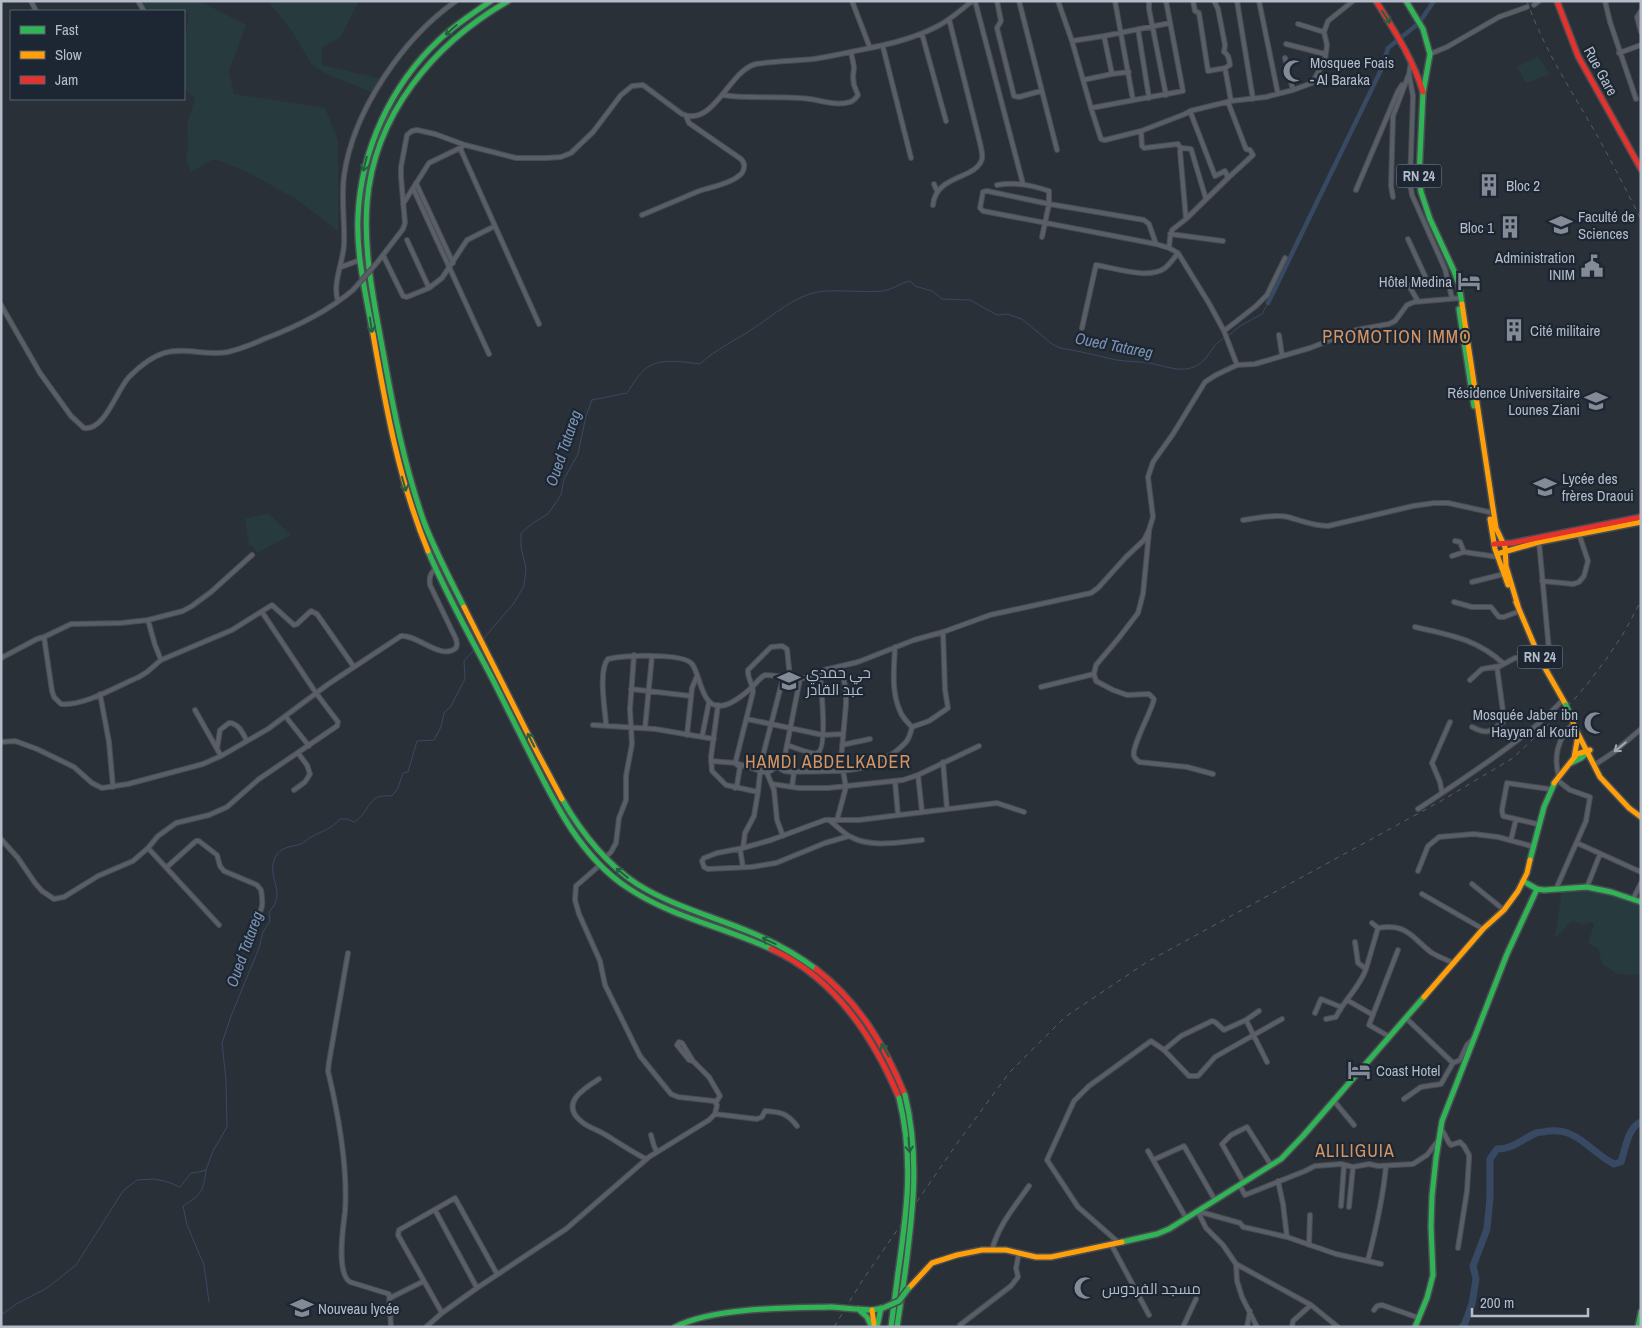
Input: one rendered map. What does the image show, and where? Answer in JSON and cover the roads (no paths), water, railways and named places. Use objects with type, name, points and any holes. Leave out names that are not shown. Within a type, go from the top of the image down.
[{"type":"main road","points":[[491,1],[467,16],[420,60],[404,80],[384,113],[371,142],[363,171],[358,216],[361,260],[380,378],[396,454],[410,507],[436,568],[556,805],[585,848],[600,865],[627,888],[658,906],[752,940],[793,961],[822,982],[848,1008],[870,1038],[902,1096]]},
{"type":"main road","points":[[508,1],[466,28],[430,62],[400,102],[387,125],[372,167],[366,235],[368,259],[389,386],[408,468],[426,526],[453,586],[558,791],[582,828],[605,858],[635,884],[660,898],[765,938],[794,954],[823,974],[847,998],[871,1027],[889,1057],[913,1128],[916,1162],[914,1197],[891,1327]]},
{"type":"main road","name":"RN 24","points":[[1376,1],[1412,60],[1423,93]]},
{"type":"main road","name":"RN 24","points":[[1406,1],[1423,29],[1430,54],[1423,93],[1420,191],[1427,213],[1447,254],[1457,298],[1497,532],[1506,552],[1506,566],[1519,608]]},
{"type":"main road","name":"Rue Gare","points":[[1557,2],[1576,58],[1598,99],[1611,116],[1641,169]]},
{"type":"main road","name":"RN 24","points":[[1457,298],[1497,555],[1541,661],[1588,751]]},
{"type":"main road","points":[[1494,544],[1512,543],[1641,518]]},
{"type":"main road","points":[[1497,555],[1514,548],[1539,542],[1641,522]]},
{"type":"main road","name":"RN 24","points":[[1573,721],[1574,719],[1604,781],[1629,808],[1641,817]]},
{"type":"main road","points":[[1572,760],[1578,734]]},
{"type":"main road","points":[[1572,760],[1581,758],[1588,751]]},
{"type":"main road","points":[[1524,879],[1537,824],[1549,789],[1578,753],[1588,751]]},
{"type":"main road","points":[[1581,758],[1594,763]]},
{"type":"main road","points":[[675,1327],[681,1323],[705,1316],[735,1312],[784,1308],[872,1310],[882,1308],[899,1301],[932,1263],[982,1250],[1006,1250],[1036,1257],[1051,1257],[1157,1234],[1169,1229],[1242,1184],[1281,1159],[1303,1136],[1483,929],[1504,910],[1515,895],[1530,866],[1544,807],[1557,780]]},
{"type":"main road","points":[[1524,879],[1537,889],[1556,890],[1570,887],[1587,887],[1641,902]]},
{"type":"main road","points":[[1416,1326],[1433,1270],[1430,1234],[1437,1142],[1440,1128],[1507,954],[1537,889]]},
{"type":"main road","points":[[897,1327],[902,1273]]},
{"type":"main road","points":[[875,1327],[882,1308]]},
{"type":"main road","points":[[856,1309],[867,1317],[875,1327]]},
{"type":"main road","points":[[872,1310],[875,1327]]},
{"type":"main road","points":[[1638,1327],[1641,1312]]},
{"type":"street","points":[[338,301],[336,290],[344,245],[342,198],[344,176],[354,136],[374,96],[401,54],[429,22],[456,1]]},
{"type":"street","points":[[852,1],[870,48]]},
{"type":"street","points":[[686,116],[693,116],[708,110],[739,74],[752,65],[815,58],[882,47],[922,34],[949,19],[974,1],[1023,184]]},
{"type":"street","points":[[997,1],[1001,21],[997,28],[1014,96],[1018,97],[1041,91]]},
{"type":"street","points":[[1019,1],[1057,150]]},
{"type":"street","points":[[1058,1],[1101,139],[1105,140],[1142,131],[1190,111],[1230,101],[1278,94],[1312,83],[1322,66],[1327,45],[1324,32],[1328,21],[1353,1]]},
{"type":"street","points":[[1115,1],[1133,100]]},
{"type":"street","points":[[1149,1],[1166,95]]},
{"type":"street","points":[[1091,108],[1183,92],[1166,1]]},
{"type":"street","points":[[1193,1],[1195,11],[1199,13],[1208,71],[1225,68],[1230,65],[1228,56],[1224,52],[1225,45],[1218,9],[1214,1]]},
{"type":"street","points":[[1237,1],[1252,99]]},
{"type":"street","points":[[1259,1],[1278,94]]},
{"type":"street","points":[[1534,4],[1539,1]]},
{"type":"street","points":[[1606,1],[1619,53],[1636,100]]},
{"type":"street","points":[[1430,54],[1443,49],[1499,17],[1528,7]]},
{"type":"street","points":[[1641,10],[1636,17],[1641,32]]},
{"type":"street","points":[[933,205],[937,191],[955,178],[976,168],[982,157],[949,19]]},
{"type":"street","points":[[1072,41],[1170,23]]},
{"type":"street","points":[[1298,24],[1324,32]]},
{"type":"street","points":[[1138,29],[1149,98]]},
{"type":"street","points":[[922,34],[946,121]]},
{"type":"street","points":[[1104,36],[1112,74]]},
{"type":"street","points":[[1286,44],[1325,54]]},
{"type":"street","points":[[1619,53],[1641,45]]},
{"type":"street","points":[[882,47],[911,158]]},
{"type":"street","points":[[722,95],[740,98],[799,98],[828,102],[850,102],[856,99],[858,95],[854,85],[854,66],[851,52]]},
{"type":"street","points":[[1285,58],[1293,90]]},
{"type":"street","points":[[1393,197],[1391,186],[1392,116],[1409,74],[1412,60]]},
{"type":"street","points":[[1169,248],[1172,230],[1253,155],[1250,150],[1246,149],[1230,101],[1225,68]]},
{"type":"street","points":[[1083,80],[1129,72]]},
{"type":"street","points":[[1213,774],[1187,767],[1139,762],[1133,753],[1154,699],[1150,694],[1127,695],[1113,690],[1096,681],[1094,674],[1096,665],[1138,613],[1143,594],[1152,517],[1148,477],[1153,462],[1173,434],[1205,382],[1216,375],[1237,365],[1255,364],[1310,348],[1356,330],[1389,324],[1396,321],[1407,305],[1418,301],[1457,298],[1412,195],[1410,183],[1413,96],[1409,74]]},
{"type":"street","points":[[1356,190],[1398,91],[1406,82]]},
{"type":"street","points":[[1,305],[40,373],[71,416],[87,429],[100,423],[129,378],[146,363],[164,353],[228,352],[296,327],[325,311],[353,290],[403,229],[406,220],[401,167],[405,142],[409,132],[417,130],[435,134],[465,145],[523,159],[566,155],[593,132],[627,89],[638,85],[643,86],[686,116],[689,123],[741,159],[744,164],[743,170],[739,175],[726,183],[705,189],[642,215]]},
{"type":"street","points":[[1190,111],[1214,176],[1225,171],[1228,178]]},
{"type":"street","points":[[1142,131],[1142,146],[1144,148],[1178,144],[1181,149],[1186,219]]},
{"type":"street","points":[[403,204],[431,161],[465,145]]},
{"type":"street","points":[[460,148],[540,324]]},
{"type":"street","points":[[1181,149],[1191,149],[1206,199]]},
{"type":"street","points":[[416,183],[490,354]]},
{"type":"street","points":[[934,184],[937,191]]},
{"type":"street","points":[[997,184],[1023,184],[1041,187],[1048,191],[1049,204],[1042,237]]},
{"type":"street","points":[[413,188],[451,265]]},
{"type":"street","points":[[1156,244],[1149,224],[1144,220],[1049,204],[987,191],[983,192],[981,210],[1156,244],[1178,253],[1224,331],[1237,365]]},
{"type":"street","points":[[383,255],[403,296],[407,297],[429,288],[444,277],[467,240],[494,226]]},
{"type":"street","points":[[1170,234],[1223,241]]},
{"type":"street","points":[[1408,239],[1425,276],[1409,286],[1418,301]]},
{"type":"street","points":[[407,240],[429,288]]},
{"type":"street","points":[[1082,328],[1096,265],[1143,273],[1156,273],[1166,267],[1178,253]]},
{"type":"street","points":[[1224,331],[1267,295],[1285,258]]},
{"type":"street","points":[[341,266],[348,266],[361,260]]},
{"type":"street","points":[[1279,335],[1282,355]]},
{"type":"street","points":[[1243,520],[1273,516],[1286,517],[1317,526],[1328,526],[1413,506],[1434,503],[1448,503],[1489,512]]},
{"type":"street","points":[[606,724],[603,682],[605,662],[608,659],[634,655],[686,660],[691,663],[704,695],[709,702],[725,705],[752,689],[762,676],[765,675],[800,679],[820,674],[824,670],[858,662],[895,647],[990,615],[1091,593],[1144,540],[1149,530]]},
{"type":"street","points":[[1542,581],[1573,584],[1579,582],[1584,576],[1588,561],[1579,534]]},
{"type":"street","points":[[1455,541],[1460,542],[1464,552]]},
{"type":"street","points":[[1539,542],[1550,661],[1545,667]]},
{"type":"street","points":[[1452,556],[1464,552],[1497,555]]},
{"type":"street","points":[[1,658],[37,638],[44,637],[71,624],[121,623],[175,614],[192,606],[211,592],[252,555]]},
{"type":"street","points":[[1,742],[21,743],[74,767],[102,788],[114,787],[203,764],[268,729],[354,666],[401,636],[410,637],[442,651],[449,652],[456,648],[456,639],[430,585],[429,578],[436,568]]},
{"type":"street","points":[[1472,582],[1504,574]]},
{"type":"street","points":[[1454,602],[1472,607],[1491,607],[1499,617],[1504,617],[1519,608]]},
{"type":"street","points":[[44,637],[52,691],[56,700],[61,704],[76,702],[100,694],[139,677],[161,660],[232,630],[273,605],[294,625],[314,611],[354,666]]},
{"type":"street","points":[[1,839],[18,858],[42,891],[54,899],[64,898],[98,876],[133,861],[158,836],[176,823],[209,815],[226,807],[259,779],[338,724],[262,612]]},
{"type":"street","points":[[148,620],[161,660]]},
{"type":"street","points":[[1415,627],[1470,641],[1496,656],[1504,664]]},
{"type":"street","points":[[912,728],[948,708],[945,690],[943,632]]},
{"type":"street","points":[[735,788],[740,767],[737,764],[752,689],[748,668],[766,650],[774,646],[782,646],[786,647],[790,678]]},
{"type":"street","points":[[777,767],[784,771],[794,772],[842,772],[868,767],[885,759],[904,745],[910,738],[912,728],[900,713],[895,696],[893,681],[895,647]]},
{"type":"street","points":[[605,858],[616,843],[619,818],[626,800],[626,776],[632,744],[630,709],[634,655]]},
{"type":"street","points":[[645,728],[652,656]]},
{"type":"street","points":[[1470,680],[1482,669],[1497,667],[1514,658],[1541,661]]},
{"type":"street","points":[[837,820],[846,787],[841,760],[846,690],[841,666]]},
{"type":"street","points":[[1472,727],[1488,732],[1503,722],[1504,717],[1497,667]]},
{"type":"street","points":[[787,745],[812,753],[818,753],[821,748],[823,735],[820,674]]},
{"type":"street","points":[[1041,687],[1094,674]]},
{"type":"street","points":[[687,735],[692,688],[697,676]]},
{"type":"street","points":[[742,867],[744,833],[754,816],[760,770],[783,678]]},
{"type":"street","points":[[768,773],[784,760],[800,679]]},
{"type":"street","points":[[632,689],[691,696]]},
{"type":"street","points":[[100,694],[109,742],[114,787]]},
{"type":"street","points":[[702,737],[709,702]]},
{"type":"street","points":[[1418,808],[1513,744],[1564,703]]},
{"type":"street","points":[[718,705],[711,767],[722,783],[735,788],[758,792]]},
{"type":"street","points":[[195,710],[221,756]]},
{"type":"street","points":[[286,717],[309,746]]},
{"type":"street","points":[[747,719],[823,735],[843,734]]},
{"type":"street","points":[[1556,890],[1586,821],[1590,797],[1570,790],[1557,780],[1558,746],[1564,732],[1573,721]]},
{"type":"street","points":[[1442,793],[1440,782],[1432,763],[1450,722]]},
{"type":"street","points":[[217,748],[220,730],[229,723],[234,723],[240,729],[247,741]]},
{"type":"street","points":[[593,725],[631,726],[714,739]]},
{"type":"street","points":[[1594,763],[1614,752],[1641,729]]},
{"type":"street","points":[[842,745],[870,739]]},
{"type":"street","points":[[772,784],[808,788],[846,787],[895,781],[918,776],[978,746]]},
{"type":"street","points":[[294,790],[306,782],[310,774],[307,765],[298,753]]},
{"type":"street","points":[[711,761],[737,764],[768,773]]},
{"type":"street","points":[[762,761],[772,784],[778,820],[783,836]]},
{"type":"street","points":[[943,762],[947,809]]},
{"type":"street","points":[[792,787],[794,772]]},
{"type":"street","points":[[918,776],[922,812]]},
{"type":"street","points":[[895,781],[898,815]]},
{"type":"street","points":[[1537,824],[1503,816],[1502,810],[1507,783],[1549,789]]},
{"type":"street","points":[[849,836],[818,845],[780,862],[742,867],[708,868],[704,867],[702,861],[704,858],[717,853],[742,848],[783,836],[814,823],[830,820],[859,820],[997,803],[1024,812]]},
{"type":"street","points":[[1511,840],[1516,819]]},
{"type":"street","points":[[830,820],[849,836],[858,840],[875,843],[922,840]]},
{"type":"street","points":[[1418,871],[1428,846],[1439,837],[1474,834],[1511,840],[1531,846]]},
{"type":"street","points":[[167,867],[196,841],[199,841],[217,855],[220,866],[224,871],[257,886],[261,890],[262,908],[258,916],[254,918]]},
{"type":"street","points":[[1577,843],[1641,872]]},
{"type":"street","points":[[148,848],[219,924]]},
{"type":"street","points":[[1587,887],[1600,854]]},
{"type":"street","points":[[600,865],[576,886],[575,900],[579,914],[595,948],[611,1000],[640,1056],[669,1093],[678,1097],[716,1102]]},
{"type":"street","points":[[1633,899],[1641,883]]},
{"type":"street","points":[[1472,884],[1504,910]]},
{"type":"street","points":[[1422,894],[1483,929]]},
{"type":"street","points":[[1372,923],[1378,928],[1391,926],[1408,932],[1433,953],[1454,963]]},
{"type":"street","points":[[1326,1019],[1336,1017],[1341,1007],[1363,978],[1378,928]]},
{"type":"street","points":[[1355,942],[1358,962],[1366,969]]},
{"type":"street","points":[[1390,1037],[1369,1025],[1398,950]]},
{"type":"street","points":[[348,953],[328,1071],[342,1153],[345,1209],[342,1250],[343,1270],[346,1280],[389,1294],[391,1327]]},
{"type":"street","points":[[1316,1012],[1321,999],[1341,1007]]},
{"type":"street","points":[[1347,1000],[1373,1015]]},
{"type":"street","points":[[1164,1050],[1181,1036],[1212,1022],[1215,1022],[1224,1030],[1246,1020],[1259,1011]]},
{"type":"street","points":[[1406,1018],[1453,1063]]},
{"type":"street","points":[[1118,1242],[1078,1207],[1048,1160],[1074,1101],[1089,1086],[1151,1041],[1164,1050],[1189,1076],[1198,1076],[1216,1057],[1282,1019]]},
{"type":"street","points":[[1246,1020],[1267,1062]]},
{"type":"street","points":[[1404,1099],[1420,1088],[1441,1084],[1453,1063],[1460,1060],[1467,1045],[1474,1039]]},
{"type":"street","points":[[426,1327],[442,1313],[497,1274],[566,1229],[646,1160],[709,1120],[715,1114],[716,1102],[720,1097],[712,1080],[693,1061],[681,1042],[678,1043],[677,1045],[693,1061]]},
{"type":"street","points":[[599,1079],[580,1091],[572,1104],[574,1112],[582,1123],[646,1160]]},
{"type":"street","points":[[1334,1101],[1354,1125]]},
{"type":"street","points":[[715,1114],[757,1119],[762,1117],[764,1111],[775,1112],[786,1114],[797,1126]]},
{"type":"street","points":[[1271,1165],[1247,1128],[1232,1135],[1222,1144],[1242,1184],[1245,1195],[1315,1166],[1342,1164],[1353,1167],[1368,1164],[1378,1166],[1413,1164],[1428,1155],[1437,1142]]},
{"type":"street","points":[[1440,1128],[1446,1134],[1449,1144],[1460,1142],[1469,1155],[1467,1191],[1458,1248]]},
{"type":"street","points":[[651,1135],[657,1152]]},
{"type":"street","points":[[1153,1160],[1184,1146],[1215,1200]]},
{"type":"street","points":[[1148,1151],[1186,1218]]},
{"type":"street","points":[[1341,1206],[1344,1165]]},
{"type":"street","points":[[1368,1260],[1377,1226],[1386,1166]]},
{"type":"street","points":[[1349,1207],[1353,1167]]},
{"type":"street","points":[[1278,1181],[1288,1237]]},
{"type":"street","points":[[992,1250],[994,1240],[1029,1186]]},
{"type":"street","points":[[442,1313],[398,1232],[399,1230],[452,1199],[457,1199],[497,1274]]},
{"type":"street","points":[[435,1210],[477,1288]]},
{"type":"street","points":[[1197,1211],[1240,1223],[1243,1227],[1288,1237],[1336,1254],[1381,1264]]},
{"type":"street","points":[[1197,1211],[1206,1228],[1223,1245],[1236,1264],[1311,1305],[1338,1327]]},
{"type":"street","points":[[1309,1245],[1310,1215]]},
{"type":"street","points":[[1111,1244],[1149,1315]]},
{"type":"street","points":[[960,1324],[1011,1286],[1018,1277],[1016,1268],[1019,1253]]},
{"type":"street","points":[[1236,1264],[1237,1281],[1242,1297],[1257,1327]]},
{"type":"street","points":[[390,1298],[424,1281]]},
{"type":"street","points":[[1183,1327],[1196,1299]]},
{"type":"street","points":[[1292,1327],[1292,1321],[1311,1305]]},
{"type":"street","points":[[1374,1310],[1379,1305],[1382,1305],[1419,1318]]},
{"type":"street","points":[[1247,1327],[1250,1311]]},
{"type":"waterway","name":"Oued Tatareg","points":[[1268,303],[1382,68],[1388,48],[1419,23],[1434,1]]},
{"type":"waterway","name":"Oued Tatareg","points":[[484,638],[514,603],[524,586],[526,568],[521,547],[521,533],[548,514],[561,495],[564,479],[578,454],[586,416],[592,400],[627,393],[642,372],[654,364],[673,361],[700,364],[784,307],[808,294],[825,291],[882,291],[910,281],[915,286],[932,291],[942,299],[970,300],[997,315],[1007,314],[1022,319],[1052,344],[1060,348],[1117,360],[1145,362],[1175,369],[1197,366],[1206,358],[1215,345],[1224,338]]},
{"type":"waterway","name":"Oued Tatareg","points":[[1228,336],[1240,326],[1262,314],[1268,303]]},
{"type":"waterway","name":"Oued Tatareg","points":[[1,1315],[18,1303],[47,1288],[76,1265],[123,1191],[137,1180],[154,1179],[180,1187],[191,1173],[206,1170],[213,1151],[227,1127],[226,1080],[222,1043],[259,948],[263,932],[270,921],[269,912],[277,898],[273,872],[273,865],[277,854],[283,849],[301,844],[330,828],[340,819],[354,822],[377,797],[392,796],[398,788],[403,773],[408,772],[417,741],[434,740],[441,727],[444,713],[451,706],[465,679],[464,661],[473,651]]},
{"type":"waterway","points":[[1462,1327],[1472,1304],[1476,1279],[1473,1266],[1487,1229],[1490,1198],[1490,1159],[1497,1149],[1512,1146],[1536,1133],[1565,1132],[1582,1140],[1614,1164],[1621,1162],[1630,1134],[1641,1122]]},
{"type":"waterway","points":[[206,1170],[200,1192],[183,1206],[187,1225],[204,1265],[209,1302]]},
{"type":"railway","points":[[1527,1],[1550,54],[1598,137],[1641,219]]},
{"type":"railway","points":[[834,1327],[862,1281],[956,1145],[1009,1073],[1065,1017],[1147,962],[1441,801],[1513,758],[1571,703],[1588,683],[1623,634],[1641,601]]},
{"type":"place","name":"Mosquee Foais - Al Baraka","points":[[1294,71]]},
{"type":"place","name":"Bloc 2","points":[[1489,185]]},
{"type":"place","name":"Faculté de Sciences","points":[[1561,225]]},
{"type":"place","name":"Bloc 1","points":[[1510,227]]},
{"type":"place","name":"Administration INIM","points":[[1592,266]]},
{"type":"place","name":"Hôtel Medina","points":[[1469,281]]},
{"type":"place","name":"Cité militaire","points":[[1514,330]]},
{"type":"place","name":"Résidence Universitaire Lounes Ziani","points":[[1596,401]]},
{"type":"place","name":"Lycée des frères Draoui","points":[[1545,487]]},
{"type":"place","name":"حي حمدي عبد القادر","points":[[789,681]]},
{"type":"place","name":"Mosquée Jaber ibn Hayyan al Koufi","points":[[1595,723]]},
{"type":"place","name":"Coast Hotel","points":[[1359,1070]]},
{"type":"place","name":"مسجد الفردوس","points":[[1085,1288]]},
{"type":"place","name":"Nouveau lycée","points":[[302,1308]]},
{"type":"district","name":"PROMOTION IMMO","points":[[1397,336]]},
{"type":"district","name":"HAMDI ABDELKADER","points":[[828,761]]},
{"type":"district","name":"ALILIGUIA","points":[[1355,1150]]}]
